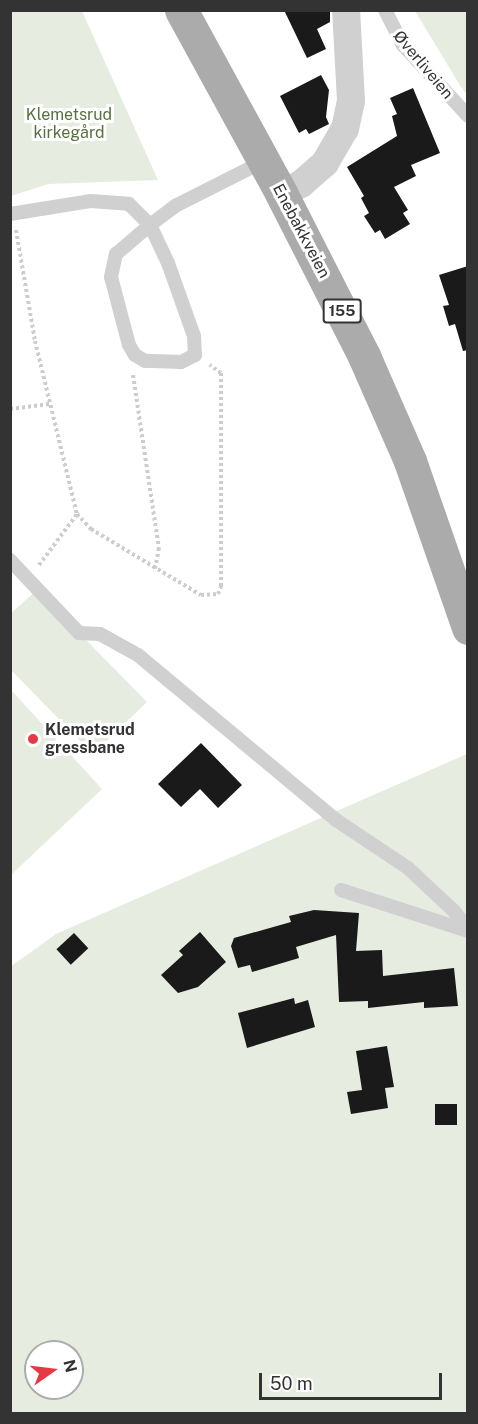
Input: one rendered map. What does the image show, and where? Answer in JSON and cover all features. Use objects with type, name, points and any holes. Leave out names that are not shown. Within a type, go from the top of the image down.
[{"type":"main road","name":"Enebakkveien","points":[[181,10],[281,193],[364,356],[410,461],[468,628]]},
{"type":"street","points":[[281,193],[301,184],[325,163],[345,129],[351,101],[346,10]]},
{"type":"lane","name":"Øverliveien","points":[[385,10],[403,45],[468,116]]},
{"type":"lane","points":[[12,214],[115,201],[129,204],[150,225],[168,263],[191,326],[195,355],[181,362],[145,360],[135,355],[126,333],[112,265],[116,254],[150,225],[175,206],[264,161]]},
{"type":"lane","points":[[10,560],[79,633],[100,634],[138,655],[336,820],[408,868],[454,911],[468,930]]},
{"type":"lane","points":[[341,890],[375,904],[444,920],[468,930]]},
{"type":"path","points":[[12,214],[50,404],[77,514],[91,529],[155,569],[201,595],[218,594],[221,586],[221,373],[195,355]]},
{"type":"path","points":[[135,355],[133,381],[159,548],[155,569]]},
{"type":"path","points":[[10,409],[50,404]]},
{"type":"path","points":[[44,560],[77,514]]},
{"type":"green space","name":"Klemetsrud kirkegård","points":[[11,10],[82,11],[158,180],[48,184],[11,196]]},
{"type":"green space","points":[[415,11],[467,11],[467,95],[461,87]]},
{"type":"green space","points":[[37,590],[147,702],[93,754],[11,670],[10,614]]},
{"type":"green space","name":"Klemetsrud gressbane","points":[[11,690],[102,789],[11,875]]},
{"type":"green space","points":[[467,754],[467,1413],[11,1413],[10,967],[56,934]]},
{"type":"building","points":[[284,10],[330,10],[330,22],[317,29],[326,49],[307,58]]},
{"type":"building","points":[[321,75],[329,90],[326,117],[329,124],[309,134],[306,129],[299,133],[280,96]]},
{"type":"building","points":[[413,88],[440,153],[411,165],[416,176],[394,187],[408,210],[403,213],[410,224],[385,239],[380,230],[375,233],[364,216],[369,213],[361,198],[364,196],[347,167],[397,136],[392,116],[397,114],[390,98]]},
{"type":"building","points":[[468,266],[468,350],[463,351],[455,324],[449,326],[443,306],[449,305],[439,275]]},
{"type":"building","points":[[201,743],[242,785],[218,808],[200,789],[181,807],[158,784]]},
{"type":"building","points":[[314,910],[359,913],[356,951],[382,950],[383,976],[454,968],[458,1006],[424,1008],[424,1002],[368,1008],[368,1001],[339,1002],[336,935],[296,947],[299,958],[252,972],[250,965],[238,968],[231,946],[234,938],[291,922],[289,916]]},
{"type":"building","points":[[200,932],[226,962],[198,987],[178,993],[161,975],[183,955],[179,951]]},
{"type":"building","points":[[74,933],[88,948],[71,965],[56,949]]},
{"type":"building","points":[[294,998],[295,1004],[308,1000],[315,1027],[247,1048],[238,1013]]},
{"type":"building","points":[[387,1046],[394,1087],[385,1088],[388,1108],[351,1114],[347,1092],[362,1090],[356,1051]]},
{"type":"building","points":[[435,1104],[457,1104],[457,1125],[435,1125]]},
{"type":"place","name":"Klemetsrud gressbane","points":[[33,739]]}]
